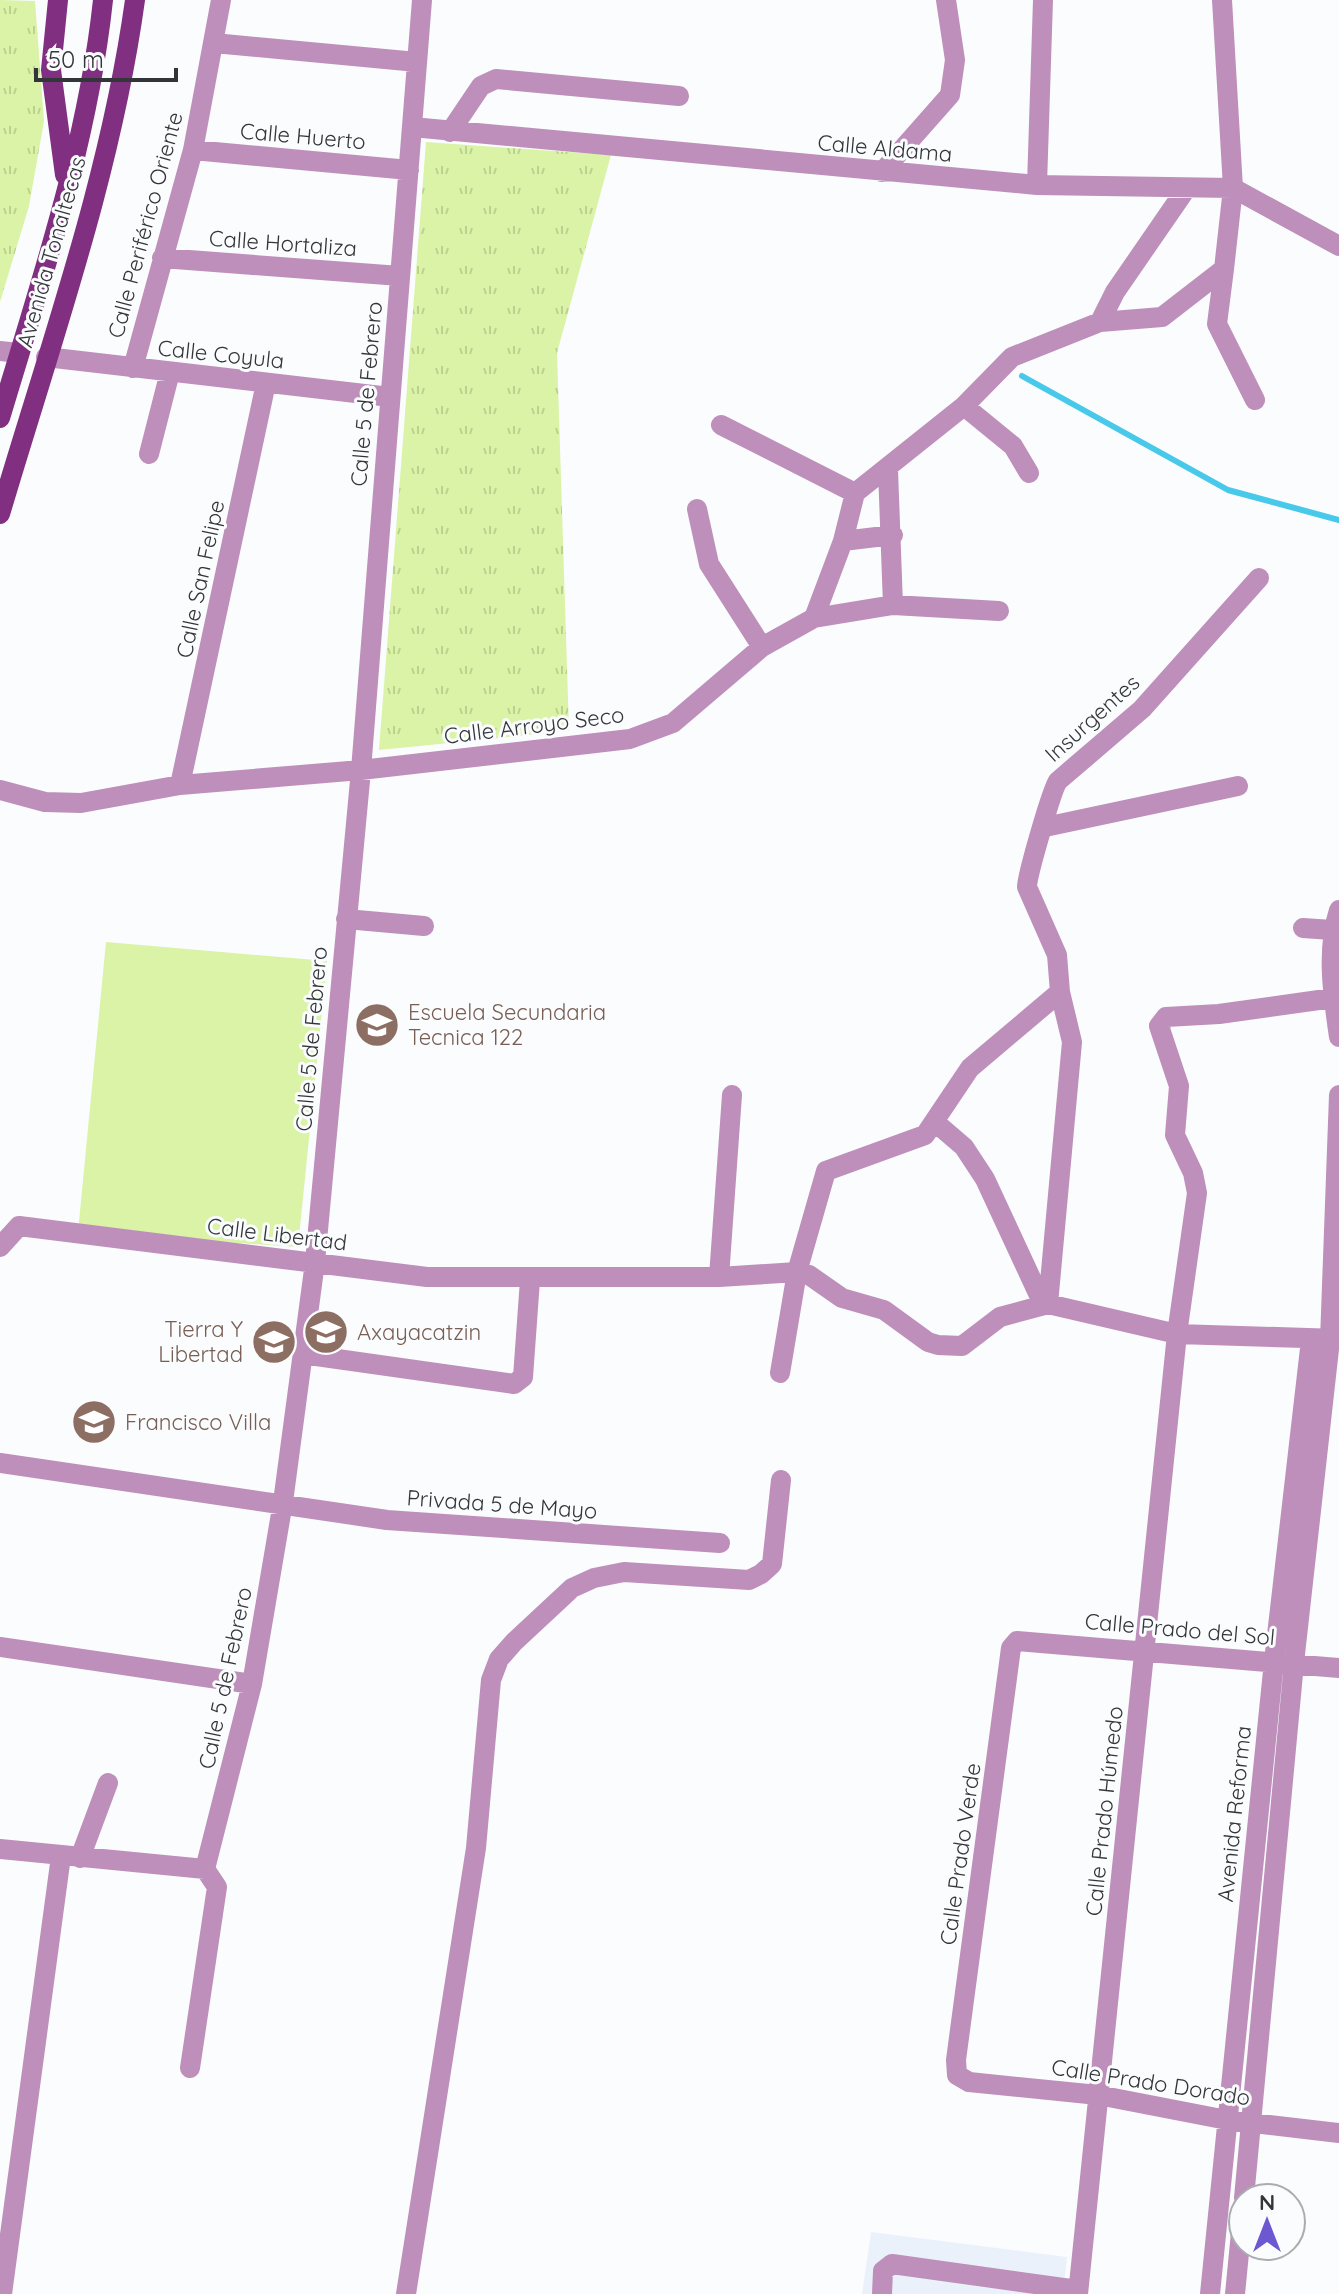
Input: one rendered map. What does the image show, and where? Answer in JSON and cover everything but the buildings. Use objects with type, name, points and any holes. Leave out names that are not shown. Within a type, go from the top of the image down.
[{"type":"main road","points":[[58,0],[51,70],[66,189]]},
{"type":"main road","name":"Avenida Tonaltecas","points":[[0,418],[10,352],[66,189],[97,57],[103,0]]},
{"type":"main road","name":"Avenida Tonaltecas","points":[[0,514],[118,100],[135,0]]},
{"type":"street","name":"Calle Periférico Oriente","points":[[133,368],[193,150],[221,0]]},
{"type":"street","name":"Calle 5 de Febrero","points":[[190,2068],[217,1887],[205,1869],[252,1684],[283,1502],[315,1262],[361,770],[422,0]]},
{"type":"street","points":[[882,172],[950,95],[955,60],[946,0]]},
{"type":"street","points":[[1037,185],[1043,0]]},
{"type":"street","points":[[1222,0],[1233,188],[1217,316],[1220,333],[1255,400]]},
{"type":"street","points":[[214,43],[417,62]]},
{"type":"street","points":[[450,132],[481,86],[496,79],[679,96]]},
{"type":"street","name":"Calle Aldama","points":[[412,127],[1037,185],[1233,188],[1339,246]]},
{"type":"street","name":"Calle Huerto","points":[[193,150],[409,170]]},
{"type":"street","points":[[1100,322],[1115,292],[1186,189]]},
{"type":"street","name":"Calle Hortaliza","points":[[162,258],[400,276]]},
{"type":"street","points":[[814,618],[843,541],[855,493],[888,470],[964,406],[1012,357],[1100,322],[1162,317],[1224,269]]},
{"type":"street","name":"Calle Coyula","points":[[46,357],[390,397]]},
{"type":"street","points":[[149,454],[170,372]]},
{"type":"street","name":"Calle San Felipe","points":[[180,785],[266,383]]},
{"type":"street","points":[[964,406],[1013,446],[1029,473]]},
{"type":"street","points":[[721,425],[855,493]]},
{"type":"street","points":[[888,470],[893,535],[893,605]]},
{"type":"street","points":[[697,509],[709,564],[762,647]]},
{"type":"street","points":[[843,541],[893,535]]},
{"type":"street","name":"Insurgentes","points":[[1045,1304],[1072,1042],[1060,992],[1055,946],[1027,887],[1029,867],[1045,827],[1051,794],[1058,781],[1142,709],[1259,578]]},
{"type":"street","name":"Calle Arroyo Seco","points":[[0,790],[64,804],[180,785],[361,770],[630,739],[673,723],[762,647],[814,618],[893,605],[999,611]]},
{"type":"street","points":[[1045,827],[1238,786]]},
{"type":"street","points":[[1339,910],[1332,930],[1333,998],[1339,1037]]},
{"type":"street","points":[[346,919],[424,926]]},
{"type":"street","points":[[1303,928],[1332,930]]},
{"type":"street","points":[[780,1373],[797,1272],[826,1171],[925,1135],[936,1123],[954,1088],[970,1068],[1060,992]]},
{"type":"street","name":"Calle Prado Húmedo","points":[[1078,2292],[1177,1334],[1197,1193],[1193,1173],[1175,1135],[1179,1086],[1161,1020],[1333,998]]},
{"type":"street","points":[[719,1277],[732,1095]]},
{"type":"street","name":"Avenida Reforma","points":[[1210,2294],[1227,2120],[1327,1340],[1339,1095]]},
{"type":"street","points":[[936,1123],[964,1147],[985,1179],[1045,1304]]},
{"type":"street","name":"Calle Libertad","points":[[0,1247],[19,1226],[427,1277],[530,1280],[719,1277],[797,1272]]},
{"type":"street","points":[[797,1272],[809,1275],[842,1298],[884,1310],[928,1342],[962,1346],[1000,1317],[1045,1304],[1177,1334],[1327,1340]]},
{"type":"street","points":[[302,1354],[501,1385],[514,1384],[523,1377],[530,1280]]},
{"type":"street","name":"Privada 5 de Mayo","points":[[0,1463],[283,1502],[387,1520],[720,1543]]},
{"type":"street","points":[[406,2294],[476,1848],[491,1680],[499,1659],[572,1588],[594,1578],[624,1572],[749,1580],[761,1574],[772,1564],[781,1480]]},
{"type":"street","name":"Calle Prado del Sol","points":[[1017,1641],[1339,1668]]},
{"type":"street","name":"Calle Prado Verde","points":[[957,2075],[956,2060],[1011,1648],[1017,1641]]},
{"type":"street","points":[[0,1647],[252,1684]]},
{"type":"street","name":"Avenida Reforma","points":[[1246,2182],[1284,1662]]},
{"type":"street","points":[[2,2294],[3,2268],[70,1857],[108,1783]]},
{"type":"street","points":[[0,1849],[205,1869]]},
{"type":"street","name":"Calle Prado Dorado","points":[[957,2075],[969,2082],[1098,2095],[1227,2120],[1339,2133]]},
{"type":"street","points":[[1235,2294],[1238,2262]]},
{"type":"street","points":[[882,2294],[883,2271],[892,2264],[1044,2290],[1078,2292]]},
{"type":"shaded area","points":[[871,2232],[1067,2257],[1063,2294],[862,2294]]},
{"type":"green space","points":[[0,0],[35,1],[44,121],[29,206],[0,302]]},
{"type":"green space","points":[[426,142],[611,155],[557,353],[569,731],[379,750]]},
{"type":"green space","points":[[106,942],[327,961],[298,1247],[78,1232]]},
{"type":"waterway","points":[[1022,376],[1228,490],[1339,520]]},
{"type":"place","name":"Escuela Secundaria Tecnica 122","points":[[377,1025]]},
{"type":"place","name":"Axayacatzin","points":[[326,1332]]},
{"type":"place","name":"Tierra Y Libertad","points":[[274,1342]]},
{"type":"place","name":"Francisco Villa","points":[[94,1422]]}]
